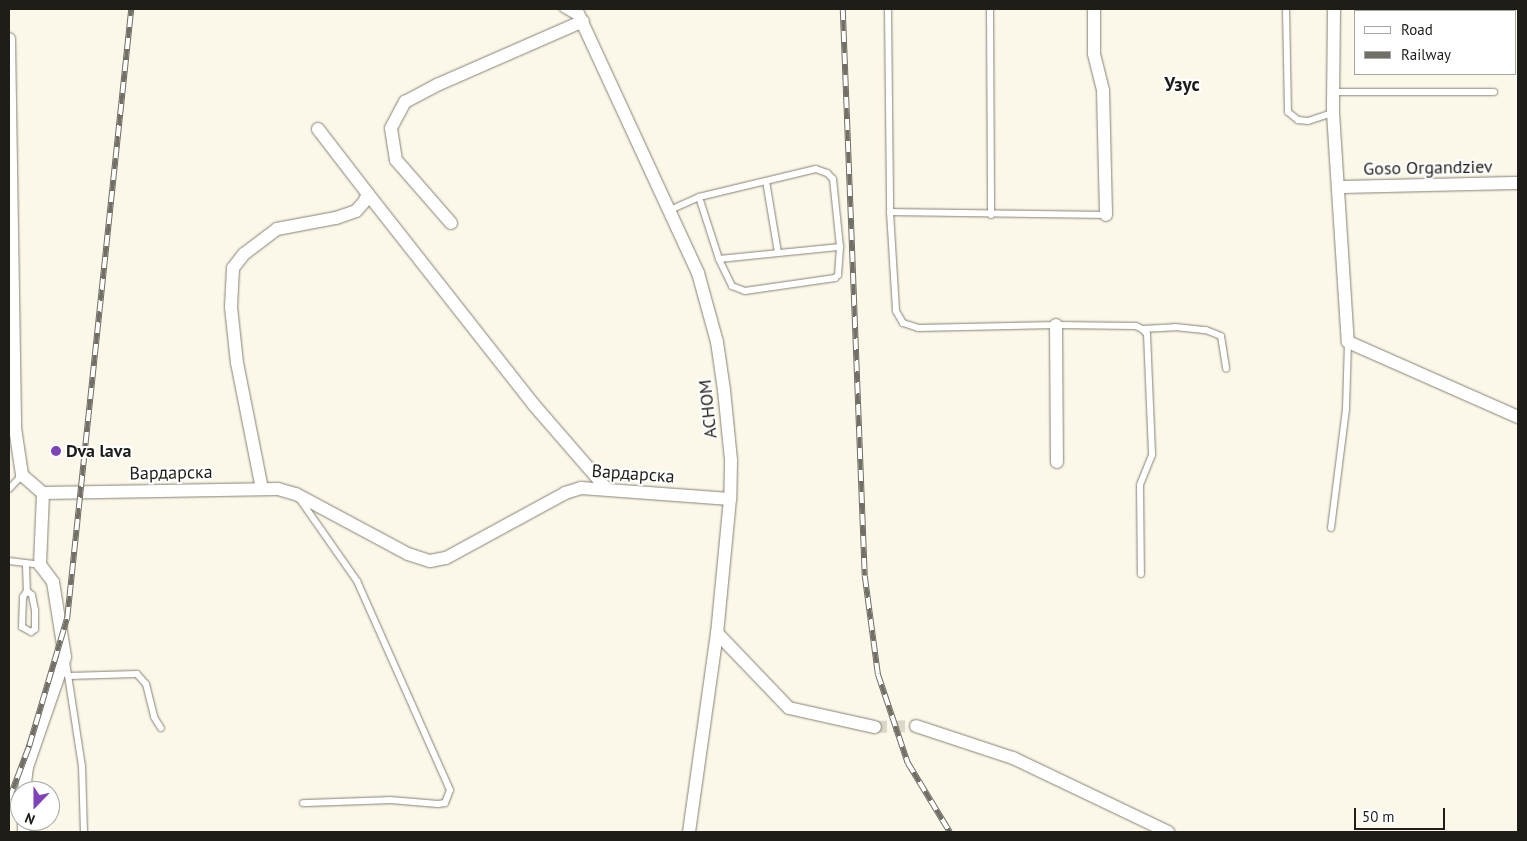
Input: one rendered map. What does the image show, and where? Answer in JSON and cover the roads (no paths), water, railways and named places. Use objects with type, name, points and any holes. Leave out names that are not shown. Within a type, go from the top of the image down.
[{"type":"street","name":"АСНОМ","points":[[576,9],[584,22],[698,274],[717,342],[731,460],[730,499],[717,633],[689,832]]},
{"type":"street","points":[[1094,9],[1094,54],[1103,91],[1106,215]]},
{"type":"street","points":[[1334,9],[1333,113],[1348,342],[1518,417]]},
{"type":"street","points":[[451,223],[396,160],[391,128],[405,102],[439,84],[584,22]]},
{"type":"street","points":[[9,38],[15,428],[22,475],[43,493],[40,565],[53,582],[65,657],[27,767],[25,781]]},
{"type":"street","points":[[318,129],[534,405],[606,488]]},
{"type":"street","name":"Goso Organdziev","points":[[1338,187],[1518,183]]},
{"type":"street","points":[[262,489],[237,363],[231,307],[233,268],[244,254],[277,230],[356,211],[368,194]]},
{"type":"street","points":[[1056,325],[1057,462]]},
{"type":"street","name":"Вардарска","points":[[43,493],[262,489],[296,494],[408,554],[430,561],[446,558],[565,493],[582,488],[606,488],[730,499]]},
{"type":"street","points":[[717,633],[789,708],[875,726]]},
{"type":"street","points":[[916,726],[1013,758],[1168,832]]},
{"type":"lane","points":[[563,9],[584,22]]},
{"type":"lane","points":[[888,9],[890,212],[896,311],[903,322],[918,328],[1056,325],[1136,326],[1147,334],[1152,455],[1140,486],[1141,574]]},
{"type":"lane","points":[[990,9],[991,215]]},
{"type":"lane","points":[[1286,9],[1288,112],[1298,120],[1308,121],[1333,113]]},
{"type":"lane","points":[[1333,92],[1494,92]]},
{"type":"lane","points":[[670,210],[700,197],[816,169],[827,173],[833,179],[840,247],[840,269],[835,278],[745,291],[732,286],[719,259],[700,197]]},
{"type":"lane","points":[[766,181],[778,254]]},
{"type":"lane","points":[[890,212],[991,215],[1106,215]]},
{"type":"lane","points":[[719,259],[840,247]]},
{"type":"lane","points":[[1142,329],[1174,327],[1206,330],[1221,336],[1226,369]]},
{"type":"lane","points":[[1332,528],[1346,410],[1348,342]]},
{"type":"lane","points":[[1518,410],[1518,417]]},
{"type":"lane","points":[[9,489],[22,475]]},
{"type":"lane","points":[[296,494],[320,523],[358,581],[450,790],[445,803],[438,804],[390,800],[303,803]]},
{"type":"lane","points":[[9,561],[26,565],[40,565]]},
{"type":"lane","points":[[26,565],[27,590],[23,597],[22,627],[31,632],[35,629],[35,610],[32,595],[27,590]]},
{"type":"lane","points":[[65,657],[82,766],[84,832]]},
{"type":"lane","points":[[68,676],[138,674],[146,684],[154,717],[161,728]]},
{"type":"tunnel","points":[[875,727],[916,726]]},
{"type":"railway","points":[[9,799],[29,746],[67,618],[131,9]]},
{"type":"railway","points":[[843,9],[865,576],[878,674],[908,763],[950,832]]},
{"type":"place","name":"Dva lava","points":[[56,451]]},
{"type":"district","name":"Узус","points":[[1182,85]]}]
